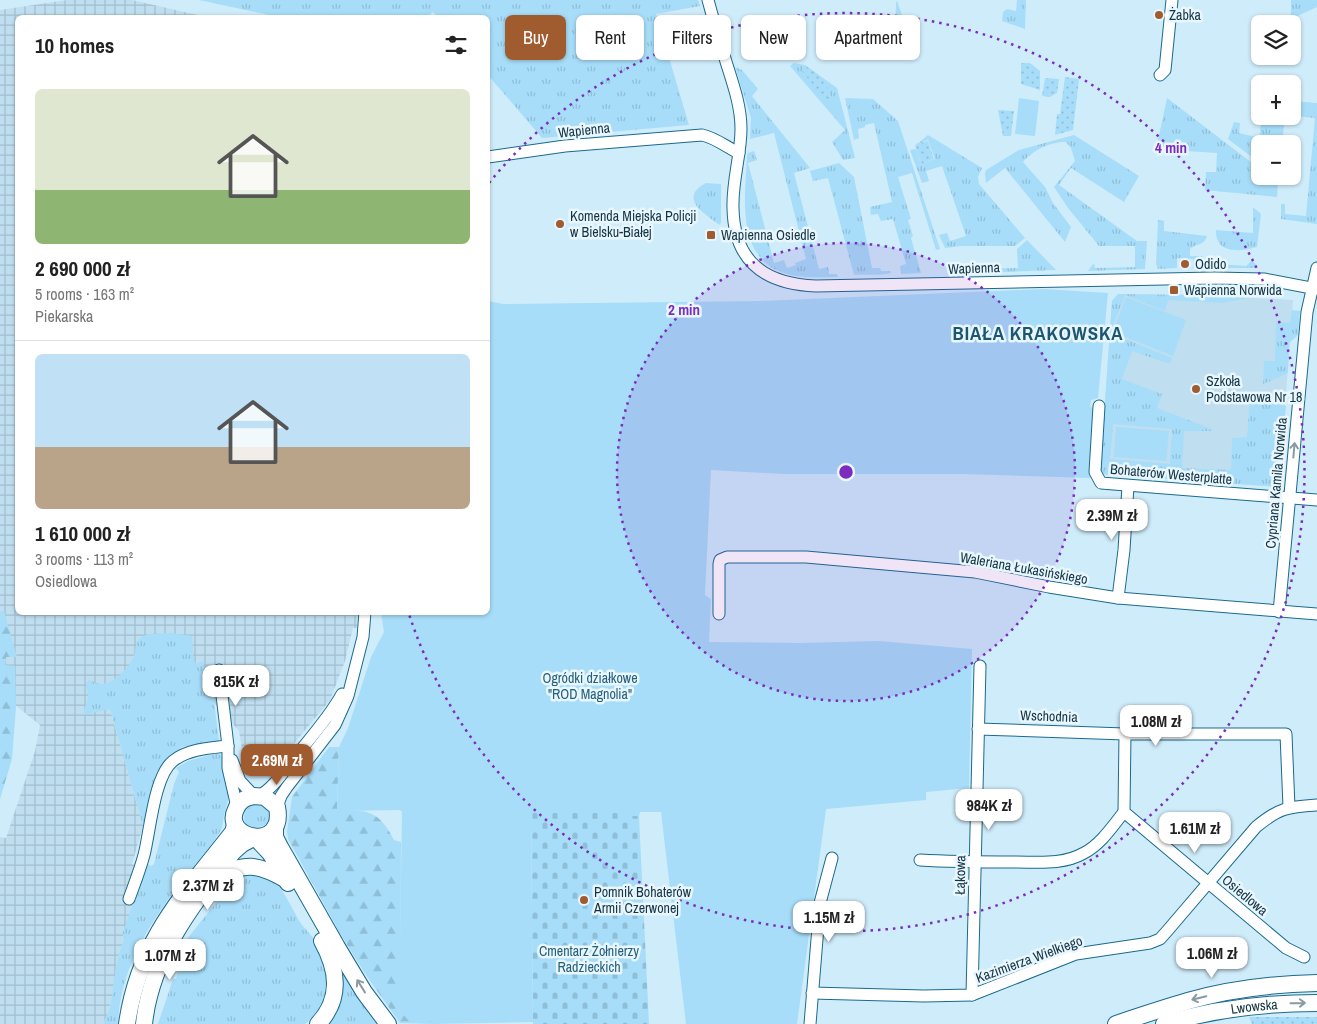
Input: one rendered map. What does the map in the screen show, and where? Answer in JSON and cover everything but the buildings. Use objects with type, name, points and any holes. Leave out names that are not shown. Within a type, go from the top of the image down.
[{"type":"main road","points":[[127,1024],[135,985],[152,942],[178,901],[233,832],[235,825],[234,816],[237,807],[243,799],[257,796],[272,801],[277,807],[278,820],[267,836],[255,837],[246,835],[235,825]]},
{"type":"main road","points":[[275,827],[280,847],[313,907],[364,992],[388,1024]]},
{"type":"main road","points":[[144,1024],[156,974],[188,910],[233,852],[242,844],[255,837]]},
{"type":"main road","points":[[255,837],[270,853],[331,959],[335,974],[335,989],[330,1007],[318,1024]]},
{"type":"main road","points":[[216,874],[249,865],[267,869],[285,879]]},
{"type":"main road","name":"Lwowska","points":[[1116,1024],[1190,1000],[1223,993],[1293,984],[1317,983]]},
{"type":"main road","name":"Lwowska","points":[[1164,1024],[1228,1009],[1259,1005],[1317,1003]]},
{"type":"street","name":"Wapienna","points":[[708,0],[736,92],[741,128],[733,209],[738,239],[745,254],[758,269],[772,278],[785,283],[816,286],[1214,278],[1264,279],[1315,289]]},
{"type":"street","points":[[1160,75],[1165,70],[1172,0]]},
{"type":"street","name":"Wapienna","points":[[490,157],[565,146],[702,135],[720,141],[730,149],[738,152]]},
{"type":"street","name":"Cypriana Kamila Norwida","points":[[1279,612],[1307,312],[1315,289],[1317,268]]},
{"type":"street","name":"Bohaterów Westerplatte","points":[[1099,406],[1095,472],[1096,477],[1101,483],[1317,500]]},
{"type":"street","points":[[1118,598],[1124,550],[1128,486]]},
{"type":"street","name":"Waleriana Łukasińskiego","points":[[719,614],[719,564],[723,558],[727,557],[806,558],[975,572],[1076,592],[1118,598],[1317,614]]},
{"type":"street","points":[[277,807],[287,787],[335,725],[348,696],[362,637],[365,615]]},
{"type":"street","name":"Łąkowa","points":[[972,996],[980,666]]},
{"type":"street","points":[[219,670],[228,746],[229,778],[237,807]]},
{"type":"street","points":[[228,746],[240,781],[257,796],[267,792],[330,713],[352,677]]},
{"type":"street","name":"Wschodnia","points":[[978,729],[1125,734],[1286,734],[1289,807]]},
{"type":"street","points":[[920,860],[975,863],[1050,863],[1084,854],[1098,844],[1124,812],[1125,734]]},
{"type":"street","points":[[129,899],[144,855],[156,797],[164,771],[171,762],[180,756],[194,751],[228,746]]},
{"type":"street","name":"Kazimierza Wielkiego","points":[[812,993],[972,996],[1076,954],[1144,945],[1154,941],[1168,930],[1207,882],[1256,827],[1270,815],[1289,807],[1317,805]]},
{"type":"street","name":"Osiedlowa","points":[[1124,812],[1286,948],[1304,957]]},
{"type":"street","points":[[810,1024],[820,903],[832,858]]},
{"type":"shaded area","points":[[67,0],[132,0],[197,15],[15,15],[15,615],[358,615],[357,628],[353,628],[345,661],[330,700],[269,774],[245,768],[239,731],[210,698],[110,709],[143,826],[132,864],[159,874],[120,950],[113,993],[103,1024],[0,1024],[0,837],[6,838],[35,751],[40,725],[5,697],[0,686],[0,10]]},
{"type":"shaded area","name":"Szkoła Podstawowa Nr 18","points":[[1118,294],[1194,295],[1293,300],[1279,487],[1100,474],[1112,301]]},
{"type":"green space","points":[[199,0],[698,0],[700,6],[654,15],[654,60],[670,60],[689,125],[542,138],[490,77],[490,15],[436,15],[433,12],[429,15],[269,15]]},
{"type":"green space","points":[[1017,0],[1026,0],[1025,29],[1002,21],[1003,12],[1007,9],[1016,11]]},
{"type":"green space","points":[[1291,0],[1317,0],[1317,7],[1300,15],[1291,15]]},
{"type":"green space","points":[[897,1],[902,15],[896,15]]},
{"type":"green space","points":[[794,63],[805,65],[837,88],[855,158],[843,160],[832,142],[845,130],[790,66]]},
{"type":"green space","points":[[1021,63],[1030,63],[1040,71],[1040,90],[1021,84]]},
{"type":"green space","points":[[805,66],[814,71],[824,82],[831,96],[829,101],[826,101],[802,71]]},
{"type":"green space","points":[[735,67],[742,70],[758,89],[752,96],[810,168],[794,173],[819,269],[828,267],[829,274],[837,274],[838,277],[801,277],[776,270],[762,259],[753,246],[745,211],[745,192],[747,156],[748,153],[754,151],[757,160],[748,163],[774,263],[784,260],[787,268],[806,259],[774,133],[750,139],[751,118]]},
{"type":"green space","points":[[1065,77],[1079,79],[1073,130],[1055,135],[1057,114],[1060,114]]},
{"type":"green space","points":[[1045,78],[1059,79],[1057,93],[1050,97],[1042,96]]},
{"type":"green space","points":[[845,98],[873,99],[898,121],[940,249],[936,250],[912,173],[898,177],[911,219],[908,220],[913,236],[911,238],[921,273],[901,274],[900,266],[906,264],[893,219],[881,221],[878,214],[871,215],[870,207],[892,202],[874,123],[858,129],[859,138],[854,140]]},
{"type":"green space","points":[[1019,98],[1039,101],[1035,136],[1015,134]]},
{"type":"green space","points":[[1167,98],[1251,162],[1251,185],[1278,185],[1277,197],[1205,190],[1206,172],[1216,172],[1217,153],[1156,149]]},
{"type":"green space","points":[[1301,102],[1317,103],[1317,224],[1281,219],[1281,204],[1285,204],[1285,214],[1306,216],[1315,118],[1301,117]]},
{"type":"green space","points":[[998,110],[1014,111],[1011,136],[1003,136]]},
{"type":"green space","points":[[1234,122],[1240,123],[1239,133],[1251,136],[1251,156],[1228,139]]},
{"type":"green space","points":[[1261,125],[1284,125],[1283,135],[1260,135]]},
{"type":"green space","points":[[928,135],[982,168],[978,177],[979,184],[1025,238],[1015,246],[961,246],[945,248],[939,235],[947,233],[950,241],[966,236],[942,166],[926,171],[929,181],[922,183],[910,150],[916,149],[921,164],[935,159],[928,140],[916,145]]},
{"type":"green space","points":[[1074,135],[1139,176],[1124,202],[1071,168],[1059,185],[1137,241],[1147,241],[1145,269],[1088,271],[1094,263],[1095,268],[1135,267],[1135,246],[1099,246],[1068,208],[1054,187],[1075,161],[1071,148],[1066,142],[1054,143],[1042,148],[1031,154],[1023,162],[1045,187],[1053,203],[1071,227],[1065,242],[1005,168],[986,183],[986,170],[1019,150]]},
{"type":"green space","points":[[928,141],[934,159],[921,164],[915,145]]},
{"type":"green space","points":[[839,163],[854,177],[872,268],[880,268],[881,271],[890,271],[891,273],[854,275],[828,178],[813,181],[810,171]]},
{"type":"green space","points":[[706,183],[721,184],[720,225],[702,211],[694,200],[694,194]]},
{"type":"green space","points":[[1253,207],[1261,214],[1257,247],[1236,250],[1224,247],[1217,238],[1216,230],[1253,233]]},
{"type":"green space","points":[[1158,220],[1164,221],[1164,231],[1207,236],[1202,243],[1190,249],[1190,256],[1202,256],[1203,263],[1246,266],[1251,261],[1255,263],[1257,268],[1193,268],[1193,259],[1177,258],[1177,268],[1158,269],[1156,264]]},
{"type":"green space","points":[[1027,240],[1056,270],[975,273],[975,269],[1018,268],[1017,249]]},
{"type":"green space","name":"Ogródki działkowe \"ROD Magnolia\"","points":[[1044,289],[1108,293],[1098,398],[1091,400],[1090,406],[1097,413],[1092,478],[963,474],[784,474],[711,470],[705,595],[711,599],[709,642],[801,643],[879,641],[972,649],[969,788],[926,792],[926,800],[826,809],[797,1024],[686,1024],[661,812],[640,812],[639,816],[627,816],[626,813],[531,813],[533,1022],[432,1024],[432,1021],[409,1021],[399,1010],[402,812],[400,810],[337,811],[339,747],[348,728],[371,657],[384,632],[381,615],[490,615],[490,301],[503,304],[761,301]]},
{"type":"green space","points":[[1118,294],[1250,298],[1221,303],[1168,300],[1165,311],[1125,295],[1110,333],[1172,358],[1170,364],[1132,351],[1122,379],[1162,394],[1157,408],[1212,429],[1212,431],[1184,431],[1182,468],[1231,470],[1232,438],[1247,437],[1250,399],[1266,400],[1286,406],[1279,487],[1100,474],[1112,301]],"holes":[[[1113,424],[1172,429],[1170,464],[1110,459]]]},
{"type":"green space","points":[[1126,297],[1186,320],[1173,356],[1113,332]]},
{"type":"green space","points":[[1292,310],[1300,311],[1298,335],[1289,343],[1288,373],[1263,384],[1264,361],[1275,361],[1276,322],[1290,323]]},
{"type":"green space","points":[[1116,427],[1169,431],[1166,461],[1114,457]]},
{"type":"green space","points":[[0,611],[4,611],[17,657],[6,657],[5,665],[15,666],[16,707],[12,759],[0,799]]},
{"type":"green space","points":[[171,633],[192,636],[195,662],[196,664],[203,661],[205,677],[211,676],[219,741],[182,747],[167,760],[156,773],[143,826],[110,709],[83,715],[88,696],[86,684],[89,680],[100,684],[117,678],[130,663],[135,653],[137,641],[143,636]]},
{"type":"green space","points":[[329,747],[339,747],[337,810],[356,810],[377,817],[394,840],[401,842],[400,1010],[432,1021],[432,1024],[400,1023],[366,975],[341,935],[288,839],[287,831],[292,797]]},
{"type":"green space","points":[[217,753],[222,757],[229,797],[222,828],[163,907],[141,943],[125,982],[118,1024],[103,1024],[109,1009],[120,950],[125,937],[122,935],[147,864],[151,866],[154,864],[174,784],[179,772],[176,768],[188,761]]},
{"type":"green space","points":[[259,803],[269,810],[267,824],[247,829],[244,820],[245,812],[250,806]]},
{"type":"green space","name":"Cmentarz Żołnierzy Radzieckich","points":[[531,813],[626,813],[627,816],[639,816],[649,1024],[533,1024]]},
{"type":"green space","points":[[255,871],[278,885],[300,922],[321,950],[327,980],[326,990],[319,1008],[305,1024],[158,1024],[173,979],[176,979],[178,971],[175,971],[179,949],[238,875]]},
{"type":"green space","points":[[337,963],[381,1024],[326,1024]]},
{"type":"green space","points":[[1249,1017],[1317,1017],[1317,1024],[1252,1024]]},
{"type":"place","name":"Żabka","points":[[1159,15]]},
{"type":"place","name":"Komenda Miejska Policji w Bielsku-Białej","points":[[560,224]]},
{"type":"place","name":"Wapienna Osiedle","points":[[711,235]]},
{"type":"place","name":"Odido","points":[[1185,264]]},
{"type":"place","name":"Wapienna Norwida","points":[[1174,290]]},
{"type":"place","name":"Szkoła Podstawowa Nr 18","points":[[1196,389]]},
{"type":"place","name":"Pomnik Bohaterów Armii Czerwonej","points":[[584,900]]},
{"type":"district","name":"BIAŁA KRAKOWSKA","points":[[1038,333]]}]
